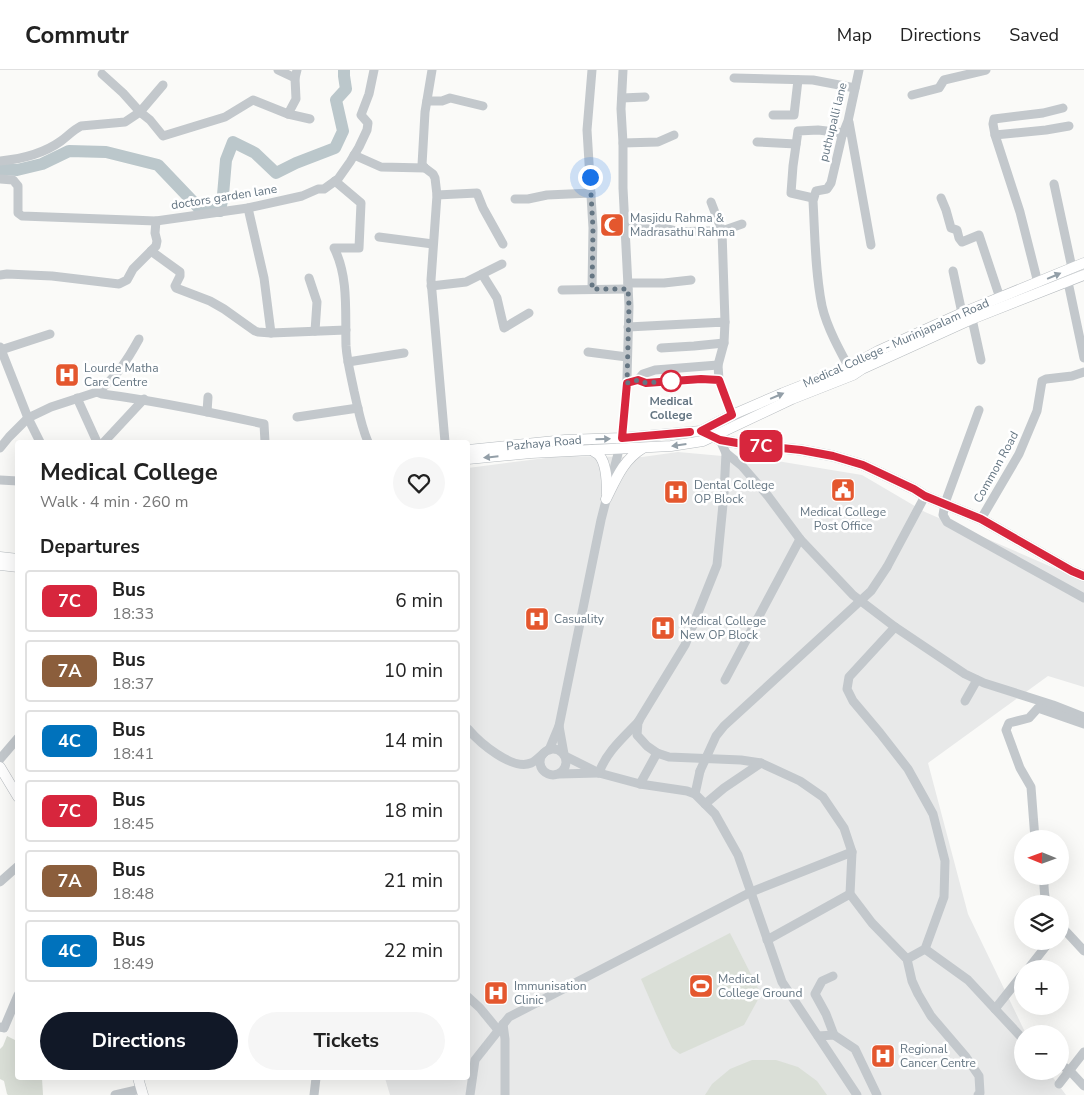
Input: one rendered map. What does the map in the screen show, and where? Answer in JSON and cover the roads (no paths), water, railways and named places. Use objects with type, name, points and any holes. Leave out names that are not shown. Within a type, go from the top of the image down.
[{"type":"main road","name":"Medical College - Murinjapalam Road","points":[[622,438],[701,431],[732,415],[851,371],[878,351],[962,313],[1084,264]]},
{"type":"main road","points":[[470,460],[531,453],[671,446],[717,438],[737,425],[851,371],[862,369],[972,319],[1084,275]]},
{"type":"main road","points":[[701,431],[717,438],[743,444],[801,450],[833,456],[863,465],[925,496],[981,519],[1084,576]]},
{"type":"main road","name":"Pazhaya Road","points":[[470,450],[565,440],[622,438]]},
{"type":"main road","points":[[606,499],[626,462],[643,448]]},
{"type":"main road","points":[[592,450],[600,456],[608,480],[606,499]]},
{"type":"main road","points":[[0,557],[15,559]]},
{"type":"main road","points":[[0,565],[15,567]]},
{"type":"main road","points":[[0,767],[15,793]]},
{"type":"street","points":[[278,70],[296,74],[296,98],[288,114]]},
{"type":"street","name":"doctors garden lane","points":[[0,275],[52,276],[119,284],[127,280],[133,270],[156,246],[156,220],[248,208],[324,189],[338,179],[354,155],[367,130],[368,123],[361,115],[369,94],[374,70]]},
{"type":"street","points":[[432,70],[425,112],[422,165],[433,174],[437,195],[431,286],[445,440]]},
{"type":"street","points":[[592,70],[588,130],[593,228],[592,289]]},
{"type":"street","points":[[559,726],[566,766],[564,771],[554,776],[546,774],[541,768],[540,760],[559,726],[606,499],[622,438],[627,383],[628,328],[623,188],[623,70]]},
{"type":"street","name":"puthupalli lane","points":[[813,198],[816,192],[827,188],[832,180],[859,70]]},
{"type":"street","points":[[912,95],[939,88],[944,80],[986,70]]},
{"type":"street","points":[[102,71],[163,136],[225,117],[253,100],[288,114],[310,120]]},
{"type":"street","points":[[734,78],[813,80],[855,88]]},
{"type":"street","points":[[773,115],[794,115],[798,80]]},
{"type":"street","points":[[0,161],[35,155],[60,142],[81,126],[125,122],[140,112],[163,85]]},
{"type":"street","points":[[622,98],[645,97]]},
{"type":"street","points":[[427,101],[442,101],[450,98],[483,106]]},
{"type":"street","points":[[1038,283],[1020,212],[993,124],[994,118],[1043,113],[1064,108]]},
{"type":"street","points":[[1043,113],[1046,130]]},
{"type":"street","points":[[848,121],[870,245]]},
{"type":"street","points":[[995,135],[1070,126]]},
{"type":"street","points":[[844,133],[818,130],[798,131],[791,193],[813,198],[822,307],[835,342],[851,371]]},
{"type":"street","points":[[623,143],[658,142],[674,135]]},
{"type":"street","points":[[757,142],[796,144]]},
{"type":"street","points":[[354,155],[381,166],[425,168]]},
{"type":"street","points":[[0,179],[13,180],[18,186],[18,213],[22,216],[156,220]]},
{"type":"street","points":[[335,181],[361,202],[359,248],[334,248],[339,258],[345,294],[348,362],[367,440]]},
{"type":"street","points":[[1054,184],[1072,268]]},
{"type":"street","points":[[437,195],[477,193],[503,244]]},
{"type":"street","points":[[515,199],[590,193]]},
{"type":"street","points":[[941,198],[951,228],[957,230],[962,242],[979,236],[1000,298]]},
{"type":"street","points":[[711,202],[722,231],[725,322],[724,343],[718,365],[719,380],[737,425]]},
{"type":"street","points":[[248,208],[264,278],[271,333]]},
{"type":"street","points":[[625,223],[655,226],[680,232],[722,231],[742,224]]},
{"type":"street","points":[[379,237],[433,244]]},
{"type":"street","points":[[150,251],[180,272],[176,288],[217,305],[255,331],[271,333],[346,330]]},
{"type":"street","points":[[431,286],[466,282],[502,264]]},
{"type":"street","points":[[953,271],[962,313]]},
{"type":"street","points":[[482,274],[497,298],[504,328],[529,313]]},
{"type":"street","points":[[309,278],[317,302],[315,331]]},
{"type":"street","points":[[562,290],[690,280]]},
{"type":"street","points":[[1068,282],[1084,358]]},
{"type":"street","points":[[972,319],[981,360]]},
{"type":"street","points":[[628,328],[725,322]]},
{"type":"street","points":[[39,440],[0,349],[50,334]]},
{"type":"street","points":[[0,448],[28,418],[51,407],[97,392],[107,385],[126,361],[139,338]]},
{"type":"street","points":[[661,348],[724,343]]},
{"type":"street","points":[[588,352],[627,357]]},
{"type":"street","points":[[348,362],[404,353]]},
{"type":"street","points":[[627,383],[638,380],[643,374],[654,370],[718,365]]},
{"type":"street","name":"Common Road","points":[[981,519],[1022,447],[1037,411],[1042,382],[1046,379],[1072,376],[1084,372]]},
{"type":"street","points":[[638,380],[646,383],[701,379],[719,380]]},
{"type":"street","points":[[97,392],[144,399],[264,424],[265,440]]},
{"type":"street","points":[[207,412],[208,397]]},
{"type":"street","points":[[77,398],[96,440]]},
{"type":"street","points":[[106,440],[144,399]]},
{"type":"street","points":[[297,417],[358,408]]},
{"type":"street","points":[[978,410],[945,503],[943,514],[947,522],[1084,598]]},
{"type":"street","points":[[717,438],[726,453],[742,466],[768,496],[800,539],[853,595],[895,627],[977,680],[1084,717]]},
{"type":"street","points":[[599,773],[602,762],[616,744],[639,721],[685,645],[717,565],[726,453]]},
{"type":"street","points":[[0,480],[15,481]]},
{"type":"street","points":[[695,794],[700,771],[716,736],[724,726],[871,591],[887,566],[925,496]]},
{"type":"street","points":[[725,680],[800,539]]},
{"type":"street","points":[[895,627],[849,677],[847,689],[853,701],[908,769],[933,814],[945,860],[944,897],[926,949],[907,958]]},
{"type":"street","points":[[965,701],[977,680]]},
{"type":"street","points":[[1034,830],[1031,787],[1020,768],[1006,730],[1009,723],[1029,718],[1038,708],[1084,724]]},
{"type":"street","points":[[639,721],[637,735],[657,753],[668,757],[741,760],[761,763],[800,781],[823,797],[844,828],[852,852],[850,894],[872,923],[907,958],[912,981],[923,1004],[979,1076],[980,1093],[978,1095]]},
{"type":"street","points":[[471,737],[501,757],[519,764],[531,763],[546,751],[554,749],[599,773],[640,784],[695,794],[715,814],[738,855],[782,982],[857,1095]]},
{"type":"street","points":[[0,759],[15,742]]},
{"type":"street","points":[[640,784],[657,753]]},
{"type":"street","points":[[705,804],[724,788],[761,763]]},
{"type":"street","points":[[559,774],[599,773]]},
{"type":"street","points":[[470,1095],[475,1060],[509,1017],[751,892],[852,852]]},
{"type":"street","points":[[0,882],[15,869]]},
{"type":"street","points":[[767,940],[850,894]]},
{"type":"street","points":[[1069,936],[1084,951]]},
{"type":"street","points":[[926,949],[968,980],[1014,1029]]},
{"type":"street","points":[[1035,960],[1043,950]]},
{"type":"street","points":[[833,976],[822,981],[815,994],[826,1014],[834,1035],[855,1049],[876,1095]]},
{"type":"street","points":[[995,1009],[1014,985]]},
{"type":"street","points":[[470,999],[501,1027],[505,1039],[505,1095]]},
{"type":"street","points":[[0,1027],[4,1028],[15,1002]]},
{"type":"street","points":[[818,1036],[834,1035]]},
{"type":"street","points":[[1059,1084],[1084,1052]]},
{"type":"street","points":[[1070,1071],[1084,1086]]},
{"type":"street","points":[[314,1095],[316,1080]]},
{"type":"street","points":[[116,1095],[142,1092]]},
{"type":"waterway","points":[[0,169],[17,170],[42,164],[69,151],[106,152],[158,165],[199,208],[220,211],[226,160],[233,142],[255,153],[276,173],[335,148],[343,131],[336,100],[346,89],[344,70]]},
{"type":"place","name":"Masjidu Rahma & Madrasathu Rahma","points":[[612,225]]},
{"type":"place","name":"Lourde Matha Care Centre","points":[[67,375]]},
{"type":"place","name":"Medical College","points":[[671,381]]},
{"type":"place","name":"Medical College Post Office","points":[[843,490]]},
{"type":"place","name":"Dental College OP Block","points":[[676,492]]},
{"type":"place","name":"Casuality","points":[[537,619]]},
{"type":"place","name":"Medical College New OP Block","points":[[663,628]]},
{"type":"place","name":"Medical College Ground","points":[[701,986]]},
{"type":"place","name":"Immunisation Clinic","points":[[496,993]]},
{"type":"place","name":"Regional Cancer Centre","points":[[883,1056]]}]
